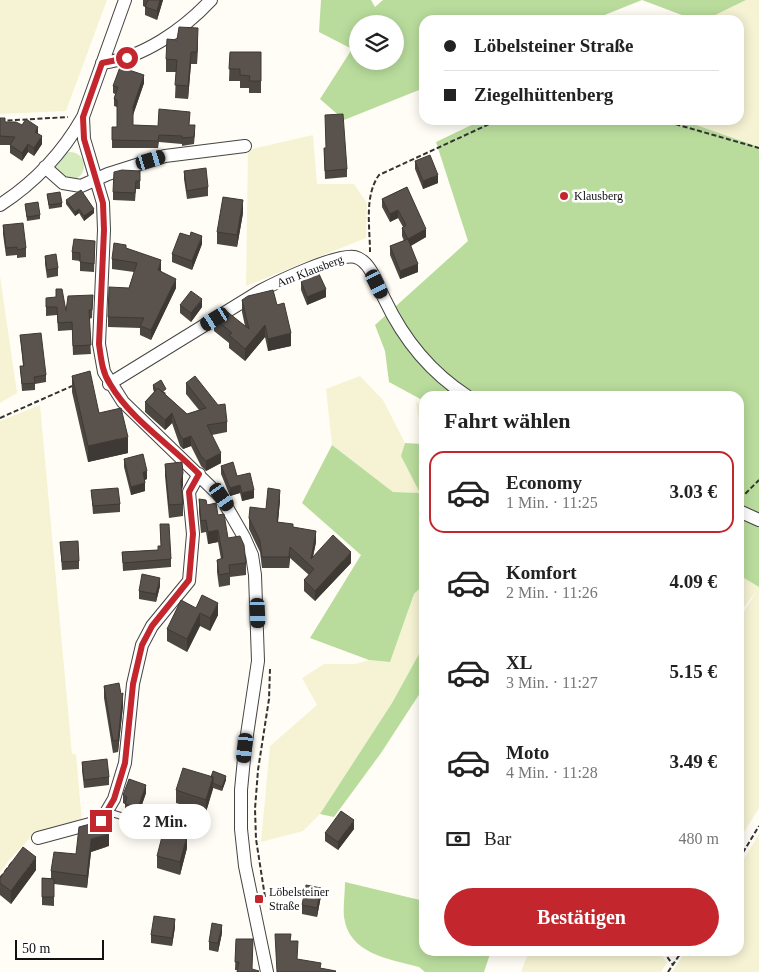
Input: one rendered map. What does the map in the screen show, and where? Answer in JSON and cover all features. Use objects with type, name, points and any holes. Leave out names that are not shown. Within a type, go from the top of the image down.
[{"type":"street","points":[[0,205],[45,167],[72,136],[83,117],[125,0]]},
{"type":"street","points":[[102,63],[127,58],[164,38],[196,17],[211,0]]},
{"type":"street","points":[[83,117],[84,139],[103,203],[104,230],[99,344],[101,362],[110,384],[123,402],[199,474],[230,509],[252,555],[255,575],[258,661],[245,748],[241,790],[241,829],[245,866],[267,972]]},
{"type":"street","points":[[45,167],[68,185],[81,186],[96,179],[165,156],[245,146]]},
{"type":"street","name":"Am Klausberg","points":[[110,384],[284,279],[348,256],[360,259],[370,271],[404,335],[438,375],[461,391]]},
{"type":"street","points":[[38,838],[101,821],[108,812],[125,763],[133,684],[142,645],[152,626],[189,580],[193,534],[189,492],[199,474]]},
{"type":"street","points":[[744,513],[759,520]]},
{"type":"lane","points":[[108,812],[164,829]]},
{"type":"path","points":[[0,120],[83,117]]},
{"type":"path","points":[[370,271],[370,196],[371,186],[379,175],[487,125]]},
{"type":"path","points":[[678,125],[759,148]]},
{"type":"path","points":[[0,418],[78,384]]},
{"type":"path","points":[[744,495],[759,480]]},
{"type":"path","points":[[256,918],[265,897],[256,838],[255,809],[258,770],[269,699],[270,666]]},
{"type":"path","points":[[744,851],[759,826]]},
{"type":"path","points":[[0,878],[15,858]]},
{"type":"path","points":[[667,956],[673,965]]},
{"type":"path","points":[[668,972],[679,956]]},
{"type":"shaded area","points":[[0,0],[107,0],[66,111],[0,114]]},
{"type":"shaded area","points":[[746,0],[759,0],[759,147],[696,125],[744,125],[744,15],[715,15]]},
{"type":"shaded area","points":[[313,135],[317,184],[354,184],[367,203],[366,238],[246,286],[248,150]]},
{"type":"shaded area","points":[[0,276],[17,393],[0,403]]},
{"type":"shaded area","points":[[360,376],[383,400],[405,443],[401,456],[419,489],[419,493],[393,492],[332,445],[326,389]]},
{"type":"shaded area","points":[[416,402],[419,404],[419,420]]},
{"type":"shaded area","points":[[40,405],[72,754],[76,754],[82,822],[34,834],[10,859],[0,873],[0,421]]},
{"type":"shaded area","points":[[744,578],[759,587],[759,808],[744,832],[744,612],[756,592],[744,607]]},
{"type":"shaded area","points":[[419,589],[419,654],[392,703],[320,814],[303,831],[261,842],[270,746],[317,705],[302,678],[324,664],[355,664],[369,660],[390,662],[414,594]]},
{"type":"shaded area","points":[[759,834],[759,972],[672,972],[683,956],[744,956],[744,859]]},
{"type":"shaded area","points":[[527,956],[662,956],[667,963],[661,972],[521,972]]},
{"type":"green space","points":[[321,0],[371,0],[375,7],[383,0],[642,0],[604,15],[419,15],[419,90],[344,120],[320,99],[349,54],[349,70],[404,70],[404,15],[349,15],[349,47],[319,32]]},
{"type":"green space","points":[[642,0],[746,0],[715,15],[682,15]]},
{"type":"green space","points":[[472,125],[696,125],[759,147],[759,587],[744,578],[744,391],[419,391],[419,398],[389,382],[385,351],[375,325],[468,241],[436,142]]},
{"type":"green space","points":[[70,152],[80,156],[84,166],[80,176],[70,180],[60,176],[56,166],[60,156]]},
{"type":"green space","points":[[405,443],[419,444],[419,491],[401,456]]},
{"type":"green space","points":[[332,445],[393,492],[419,493],[419,589],[414,594],[390,662],[369,660],[310,638],[361,555],[302,503]]},
{"type":"green space","points":[[419,654],[419,695],[381,753],[334,817],[320,814],[392,703]]},
{"type":"green space","points":[[345,882],[419,900],[419,956],[489,956],[484,972],[425,972],[419,967],[372,953],[362,947],[347,929],[344,908]]},
{"type":"building","points":[[148,0],[160,0],[157,11],[145,7]]},
{"type":"building","points":[[179,27],[198,28],[197,52],[191,52],[188,86],[175,85],[177,60],[166,59],[167,39],[177,40]]},
{"type":"building","points":[[230,52],[261,52],[261,81],[249,81],[250,76],[240,75],[240,69],[229,69]]},
{"type":"building","points":[[120,67],[144,75],[133,107],[133,125],[158,126],[159,109],[190,112],[189,125],[195,125],[194,137],[182,138],[182,136],[159,135],[158,141],[112,140],[112,127],[117,127],[117,100],[114,99],[118,87],[113,86]]},
{"type":"building","points":[[343,114],[347,169],[325,171],[325,115]]},
{"type":"building","points":[[0,118],[5,118],[5,122],[16,122],[22,125],[26,119],[38,127],[35,132],[42,136],[34,148],[28,144],[22,153],[10,145],[15,137],[0,136]]},
{"type":"building","points":[[430,155],[438,175],[423,181],[415,161]]},
{"type":"building","points":[[206,168],[208,187],[187,191],[184,171]]},
{"type":"building","points":[[122,170],[140,171],[140,181],[136,181],[135,193],[113,192],[114,172]]},
{"type":"building","points":[[407,187],[426,229],[408,239],[402,228],[406,225],[398,210],[390,214],[382,199]]},
{"type":"building","points":[[81,190],[94,209],[84,216],[79,209],[75,212],[66,200]]},
{"type":"building","points":[[60,192],[62,203],[49,205],[47,194]]},
{"type":"building","points":[[223,197],[243,200],[237,235],[217,232]]},
{"type":"building","points":[[38,202],[40,215],[27,217],[25,204]]},
{"type":"building","points":[[23,223],[26,248],[17,250],[17,247],[6,248],[3,225]]},
{"type":"building","points":[[191,232],[202,236],[192,261],[172,254],[180,233],[190,236]]},
{"type":"building","points":[[74,239],[95,241],[94,264],[80,262],[80,253],[72,252]]},
{"type":"building","points":[[408,239],[418,264],[400,271],[390,246]]},
{"type":"building","points":[[114,243],[126,245],[126,248],[161,260],[158,270],[176,279],[151,330],[140,326],[144,318],[108,317],[109,287],[129,288],[137,263],[112,259]]},
{"type":"building","points":[[56,254],[58,268],[47,270],[45,256]]},
{"type":"building","points":[[319,274],[326,289],[307,297],[301,281]]},
{"type":"building","points":[[56,289],[62,289],[66,311],[68,296],[93,295],[92,310],[89,310],[91,345],[73,346],[72,322],[58,323],[57,307],[46,307],[46,298],[56,297]]},
{"type":"building","points":[[273,290],[277,305],[284,303],[291,333],[268,339],[265,325],[245,349],[229,335],[232,333],[214,318],[225,310],[249,329],[242,300],[248,296]]},
{"type":"building","points":[[191,291],[202,299],[191,313],[180,305]]},
{"type":"building","points":[[41,333],[46,375],[34,377],[35,383],[22,384],[20,366],[24,366],[20,335]]},
{"type":"building","points":[[90,371],[99,413],[121,408],[128,437],[88,446],[72,376]]},
{"type":"building","points":[[195,376],[218,405],[225,404],[227,422],[207,425],[221,453],[206,461],[201,456],[191,436],[183,439],[180,435],[172,413],[165,420],[145,402],[158,388],[187,414],[206,408],[186,383]]},
{"type":"building","points":[[161,380],[166,389],[162,392],[158,388],[156,390],[153,385]]},
{"type":"building","points":[[143,454],[147,471],[143,472],[145,483],[131,487],[124,459]]},
{"type":"building","points":[[182,462],[183,504],[169,505],[165,464]]},
{"type":"building","points":[[233,462],[237,476],[250,473],[254,490],[242,493],[240,485],[230,488],[221,466]]},
{"type":"building","points":[[118,488],[120,504],[93,506],[91,490]]},
{"type":"building","points":[[268,488],[280,490],[277,522],[293,524],[293,527],[316,531],[311,559],[333,535],[351,552],[315,591],[304,580],[314,569],[290,547],[289,557],[262,557],[260,541],[249,518],[250,507],[266,509]]},
{"type":"building","points":[[199,499],[206,500],[207,505],[216,503],[218,515],[224,514],[228,538],[240,536],[244,545],[246,563],[229,565],[230,573],[219,575],[217,560],[223,558],[218,530],[208,532],[206,520],[201,521]]},
{"type":"building","points":[[160,524],[169,524],[171,559],[123,563],[122,552],[158,550],[158,546],[161,546]]},
{"type":"building","points":[[78,541],[79,561],[62,562],[60,542]]},
{"type":"building","points":[[142,574],[160,578],[156,594],[139,591]]},
{"type":"building","points":[[202,595],[218,603],[210,618],[200,613],[187,639],[167,629],[181,600],[196,608]]},
{"type":"building","points":[[119,683],[121,694],[123,693],[118,740],[113,741],[104,686]]},
{"type":"building","points":[[107,759],[109,777],[84,780],[82,762]]},
{"type":"building","points":[[183,768],[213,777],[206,800],[176,790]]},
{"type":"building","points":[[213,771],[226,776],[222,787],[213,783],[213,777],[211,777]]},
{"type":"building","points":[[129,779],[146,785],[138,808],[125,804],[127,797],[123,795]]},
{"type":"building","points":[[341,811],[354,820],[338,842],[325,833]]},
{"type":"building","points":[[105,820],[109,834],[91,839],[87,876],[51,871],[54,852],[76,854],[79,827]]},
{"type":"building","points":[[165,825],[182,829],[180,834],[187,836],[180,862],[157,856]]},
{"type":"building","points":[[23,847],[36,857],[11,891],[0,883],[0,878]]},
{"type":"building","points":[[42,878],[54,879],[54,897],[42,897]]},
{"type":"building","points":[[306,885],[321,888],[317,908],[302,905]]},
{"type":"building","points":[[154,916],[175,919],[172,938],[151,935]]},
{"type":"building","points":[[212,923],[222,925],[218,943],[209,942]]},
{"type":"building","points":[[275,934],[291,934],[290,941],[298,941],[297,959],[321,963],[320,968],[336,971],[277,972]]},
{"type":"building","points":[[236,939],[253,939],[252,969],[258,972],[237,972],[239,962],[235,962]]},
{"type":"place","name":"Klausberg","points":[[564,196]]},
{"type":"place","name":"Löbelsteiner Straße","points":[[259,899]]},
{"type":"route","points":[[101,821],[104,819],[114,799],[125,763],[133,684],[142,645],[152,626],[183,590],[189,580],[193,534],[189,492],[199,474],[123,402],[110,384],[101,362],[99,344],[104,230],[103,203],[89,162],[84,139],[83,117],[102,63],[127,58]]}]
